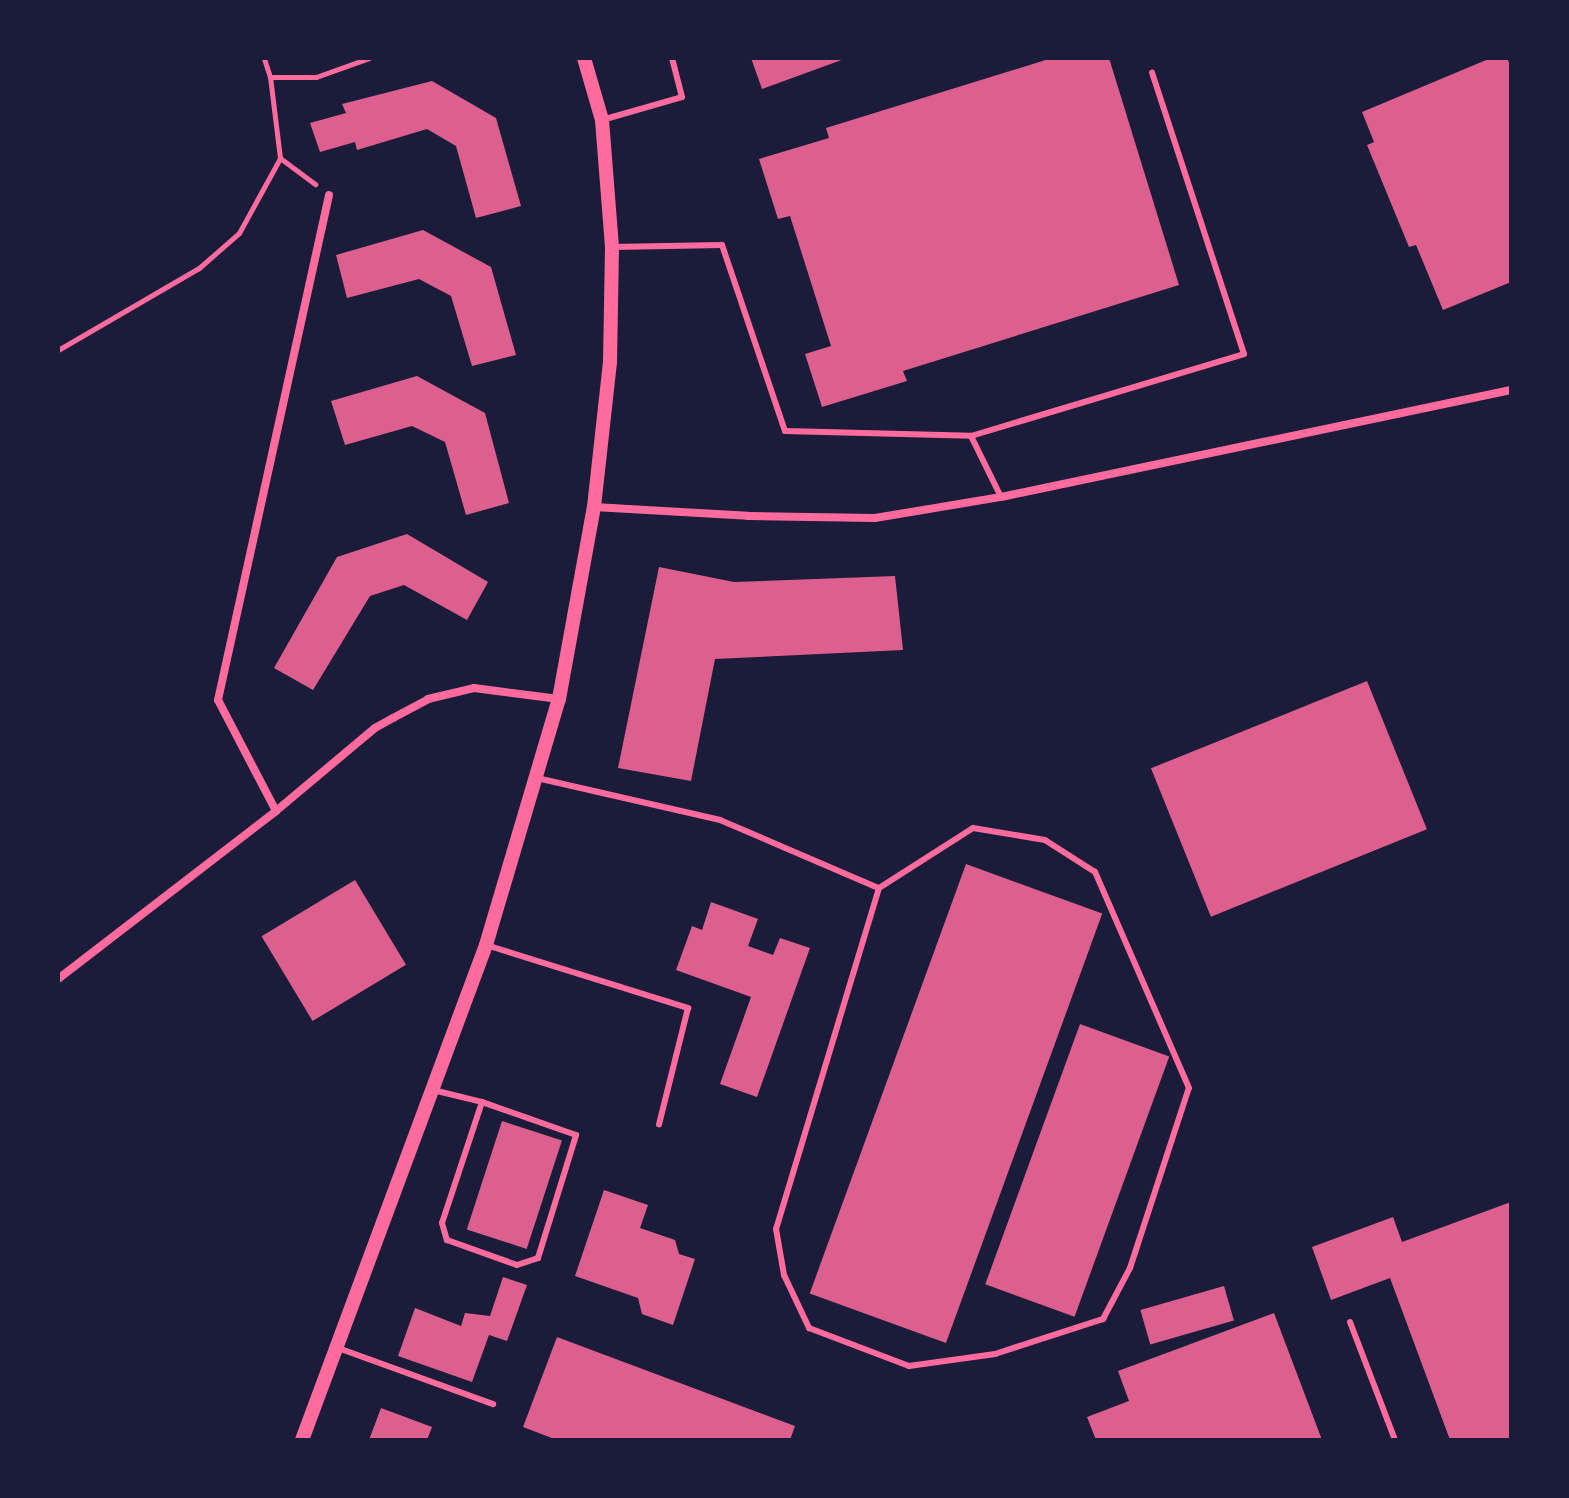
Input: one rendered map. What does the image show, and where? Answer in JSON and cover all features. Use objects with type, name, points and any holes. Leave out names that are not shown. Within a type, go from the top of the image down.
[{"type":"street","points":[[302,1440],[486,945],[559,699],[594,507],[610,362],[612,247],[602,120],[584,58]]},
{"type":"street","points":[[276,811],[218,700],[329,195]]},
{"type":"street","points":[[594,507],[748,516],[875,518],[1001,497],[1511,390]]},
{"type":"street","points":[[58,979],[276,811],[375,728],[428,699],[474,688],[559,699]]},
{"type":"lane","points":[[602,120],[682,97],[672,58]]},
{"type":"lane","points":[[612,247],[722,245],[785,431],[971,436],[1244,354],[1152,73]]},
{"type":"lane","points":[[971,436],[1001,497]]},
{"type":"lane","points":[[534,777],[720,820],[879,888]]},
{"type":"lane","points":[[973,828],[1045,840],[1095,872],[1189,1088],[1130,1268],[1103,1319],[995,1354],[909,1366],[809,1328],[784,1275],[776,1229],[879,888],[973,828]]},
{"type":"lane","points":[[486,945],[688,1008],[659,1124]]},
{"type":"lane","points":[[433,1090],[482,1102],[576,1135],[538,1258],[517,1265],[447,1240],[442,1223],[482,1102]]},
{"type":"lane","points":[[1350,1322],[1395,1440]]},
{"type":"lane","points":[[335,1347],[493,1404]]},
{"type":"path","points":[[58,350],[199,268],[239,233],[280,158],[270,77],[264,58]]},
{"type":"path","points":[[270,77],[316,77],[369,58]]},
{"type":"path","points":[[280,158],[329,195]]},
{"type":"building","points":[[751,58],[847,58],[762,89]]},
{"type":"building","points":[[1052,58],[1109,58],[1179,285],[903,371],[907,381],[822,407],[805,354],[831,346],[790,216],[778,219],[759,159],[829,138],[826,128]]},
{"type":"building","points":[[1491,58],[1507,58],[1511,67],[1511,282],[1443,310],[1416,245],[1409,247],[1367,145],[1374,142],[1362,112]]},
{"type":"building","points":[[432,81],[496,118],[521,206],[476,218],[456,146],[427,129],[357,150],[355,142],[320,152],[310,123],[346,113],[342,104]]},
{"type":"building","points":[[423,230],[491,267],[516,355],[472,366],[451,296],[419,279],[347,298],[336,255]]},
{"type":"building","points":[[417,376],[485,413],[509,503],[466,515],[445,442],[412,426],[345,445],[331,401]]},
{"type":"building","points":[[407,534],[488,582],[467,620],[404,585],[370,596],[313,690],[274,668],[337,557]]},
{"type":"building","points":[[659,567],[734,582],[895,576],[903,650],[715,659],[691,781],[618,768]]},
{"type":"building","points":[[1367,681],[1427,829],[1211,917],[1151,768]]},
{"type":"building","points":[[966,864],[1102,914],[946,1343],[810,1293]]},
{"type":"building","points":[[355,880],[406,965],[313,1021],[262,936]]},
{"type":"building","points":[[711,902],[758,919],[748,946],[773,955],[780,938],[810,948],[757,1097],[720,1084],[751,997],[676,970],[692,926],[702,930]]},
{"type":"building","points":[[1080,1024],[1169,1056],[1075,1317],[985,1284]]},
{"type":"building","points":[[502,1121],[562,1140],[527,1249],[467,1229]]},
{"type":"building","points":[[604,1190],[648,1205],[640,1228],[675,1240],[679,1254],[695,1259],[673,1325],[642,1314],[638,1298],[575,1276]]},
{"type":"building","points":[[1511,1202],[1511,1440],[1450,1440],[1390,1278],[1331,1300],[1312,1247],[1393,1217],[1402,1242]]},
{"type":"building","points":[[503,1277],[527,1285],[507,1341],[489,1335],[472,1382],[398,1356],[415,1308],[461,1326],[465,1313],[490,1316]]},
{"type":"building","points":[[1224,1286],[1234,1321],[1150,1345],[1140,1310]]},
{"type":"building","points":[[1274,1313],[1322,1440],[1096,1440],[1087,1417],[1129,1401],[1118,1371]]},
{"type":"building","points":[[557,1337],[795,1426],[790,1440],[557,1440],[523,1427]]},
{"type":"building","points":[[381,1408],[432,1427],[427,1440],[369,1440]]}]
